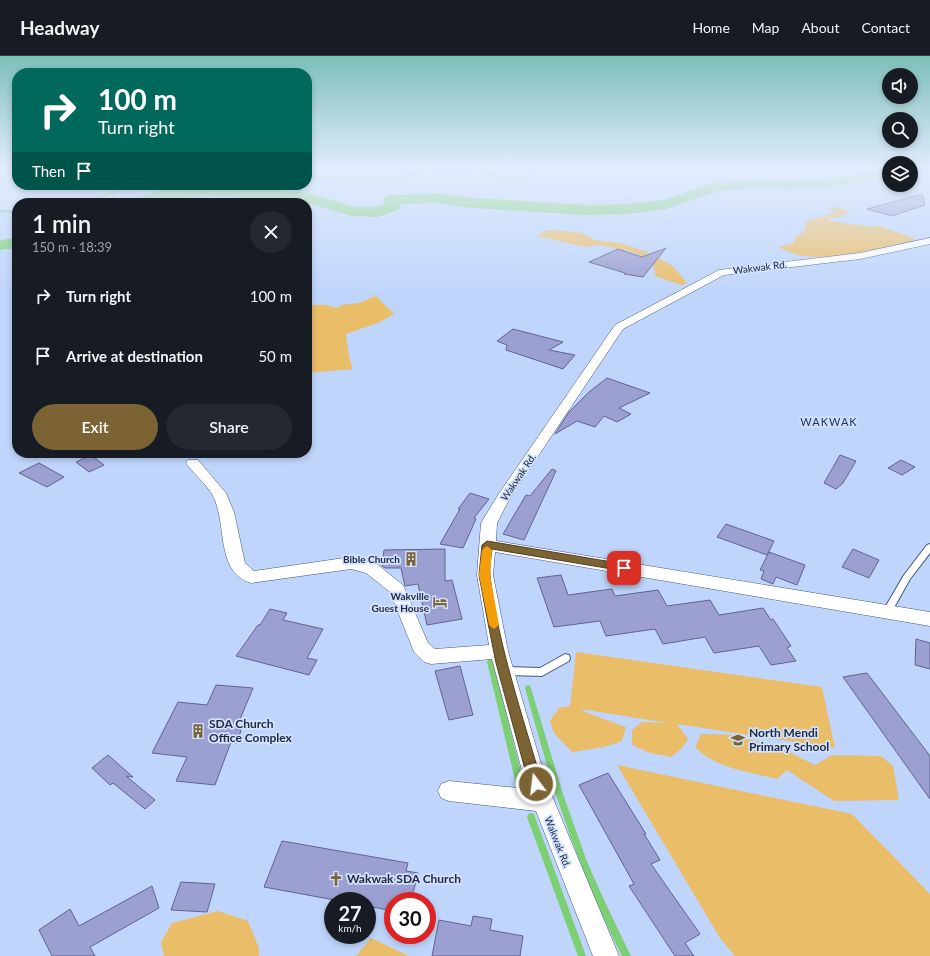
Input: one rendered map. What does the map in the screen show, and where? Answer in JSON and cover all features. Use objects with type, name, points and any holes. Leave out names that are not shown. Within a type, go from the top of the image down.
[{"type":"street","name":"Wakwak Rd.","points":[[606,956],[542,801],[504,671],[484,575],[489,523],[503,498],[618,327],[722,272],[860,256],[930,241]]},
{"type":"street","points":[[193,463],[219,493],[226,512],[237,566],[251,577],[351,563],[372,569],[397,589],[422,647],[431,657],[499,651]]},
{"type":"street","points":[[487,545],[750,588],[817,602],[888,611],[930,619]]},
{"type":"street","points":[[449,791],[542,801]]},
{"type":"lane","points":[[888,611],[907,577],[930,547]]},
{"type":"lane","points":[[504,671],[542,672],[565,658]]},
{"type":"shaded area","points":[[832,211],[850,211],[841,217],[829,219],[830,221],[875,227],[877,225],[915,239],[907,243],[890,245],[872,252],[839,256],[816,257],[798,255],[778,247],[794,243],[795,237],[805,231],[806,222],[811,219],[836,213]]},
{"type":"shaded area","points":[[555,230],[582,233],[595,240],[620,243],[645,251],[673,266],[687,283],[682,285],[655,276],[652,263],[645,257],[632,252],[600,245],[585,247],[537,236],[545,231]]},
{"type":"shaded area","points":[[376,296],[394,314],[380,322],[346,334],[349,357],[353,369],[312,373],[312,305],[325,305],[337,308],[342,305],[359,303]]},
{"type":"shaded area","points":[[576,652],[822,687],[835,748],[677,724],[688,739],[681,749],[671,757],[650,753],[632,745],[632,730],[642,722],[668,723],[581,709],[587,713],[626,727],[622,741],[604,747],[572,752],[554,733],[550,721],[559,708],[570,706]]},
{"type":"shaded area","points":[[701,734],[735,735],[785,750],[815,765],[832,755],[881,756],[893,766],[899,800],[834,801],[787,770],[777,779],[722,765],[703,754],[695,747]]},
{"type":"shaded area","points":[[617,765],[852,814],[930,894],[930,956],[735,956],[720,938]]},
{"type":"shaded area","points":[[218,911],[248,921],[259,948],[259,956],[164,956],[161,942],[172,923]]},
{"type":"shaded area","points":[[376,940],[409,956],[356,956],[366,944],[376,944]]},
{"type":"building","points":[[874,211],[907,211],[892,216]]},
{"type":"building","points":[[666,248],[643,277],[624,274],[625,273],[589,262],[618,249],[642,257]]},
{"type":"building","points":[[513,329],[563,342],[549,350],[575,355],[563,369],[506,350],[507,345],[497,341]]},
{"type":"building","points":[[607,378],[650,393],[619,408],[631,414],[617,422],[604,416],[595,427],[577,421],[555,434],[569,412],[589,392]]},
{"type":"building","points":[[840,455],[856,461],[843,483],[836,489],[824,483]]},
{"type":"building","points":[[85,458],[95,458],[104,465],[89,472],[76,462]]},
{"type":"building","points":[[901,460],[915,467],[902,475],[888,468]]},
{"type":"building","points":[[39,463],[64,477],[47,487],[19,473]]},
{"type":"building","points":[[552,469],[556,471],[524,540],[503,534],[526,495],[530,496]]},
{"type":"building","points":[[470,493],[489,499],[474,518],[476,519],[463,548],[440,544],[460,509],[458,509]]},
{"type":"building","points":[[726,524],[774,541],[767,555],[717,537]]},
{"type":"building","points":[[445,549],[445,581],[452,580],[462,619],[427,625],[418,584],[405,586],[401,568],[385,568],[382,566],[384,550]]},
{"type":"building","points":[[853,549],[879,560],[869,578],[842,567]]},
{"type":"building","points":[[769,552],[805,565],[797,585],[776,577],[773,584],[761,579],[764,571],[760,570]]},
{"type":"building","points":[[561,575],[568,595],[612,589],[615,596],[658,590],[667,606],[710,600],[719,615],[763,608],[771,620],[773,619],[791,646],[787,648],[796,661],[771,665],[759,646],[714,653],[705,637],[663,644],[655,629],[606,636],[600,621],[554,627],[537,578]]},
{"type":"building","points":[[270,609],[287,613],[283,620],[323,629],[307,658],[317,660],[309,675],[236,656],[258,625],[260,625]]},
{"type":"building","points":[[916,639],[930,643],[930,669],[915,665]]},
{"type":"building","points":[[460,666],[473,715],[449,720],[435,671]]},
{"type":"building","points":[[867,673],[930,756],[930,799],[843,677]]},
{"type":"building","name":"SDA Church Office Complex","points":[[216,685],[253,688],[236,729],[241,730],[237,743],[231,742],[215,785],[176,781],[187,757],[152,753],[178,702],[207,705]]},
{"type":"building","points":[[108,755],[133,777],[126,776],[155,800],[145,809],[113,783],[110,785],[92,768]]},
{"type":"building","points":[[608,773],[646,834],[644,834],[660,860],[651,864],[700,934],[685,943],[694,956],[675,956],[629,886],[634,884],[579,785]]},
{"type":"building","name":"Wakwak SDA Church","points":[[282,841],[408,863],[406,871],[418,873],[413,892],[384,892],[384,909],[376,908],[376,892],[324,892],[324,898],[264,887]]},
{"type":"building","points":[[181,882],[215,884],[207,912],[171,910]]},
{"type":"building","points":[[152,886],[159,908],[90,947],[95,956],[52,956],[39,930],[70,909],[79,926]]},
{"type":"building","points":[[473,916],[492,919],[490,930],[523,936],[520,956],[432,956],[434,944],[436,944],[439,920],[471,926]]},
{"type":"waterway","points":[[0,211],[12,212]]},
{"type":"waterway","points":[[351,211],[381,211]]},
{"type":"waterway","points":[[0,245],[12,244]]},
{"type":"waterway","points":[[490,662],[520,784]]},
{"type":"waterway","points":[[528,688],[548,757],[582,859],[627,956]]},
{"type":"waterway","points":[[531,817],[582,956]]},
{"type":"slow traffic","points":[[487,550],[484,575],[494,625]]},
{"type":"place","name":"Bible Church","points":[[411,559]]},
{"type":"place","name":"Wakville Guest House","points":[[440,602]]},
{"type":"place","name":"SDA Church Office Complex","points":[[198,731]]},
{"type":"place","name":"North Mendi Primary School","points":[[738,740]]},
{"type":"place","name":"Wakwak SDA Church","points":[[336,879]]},
{"type":"district","name":"WAKWAK","points":[[829,422]]},
{"type":"route","points":[[536,784],[502,663],[492,618],[484,575],[487,545],[624,568]]}]
